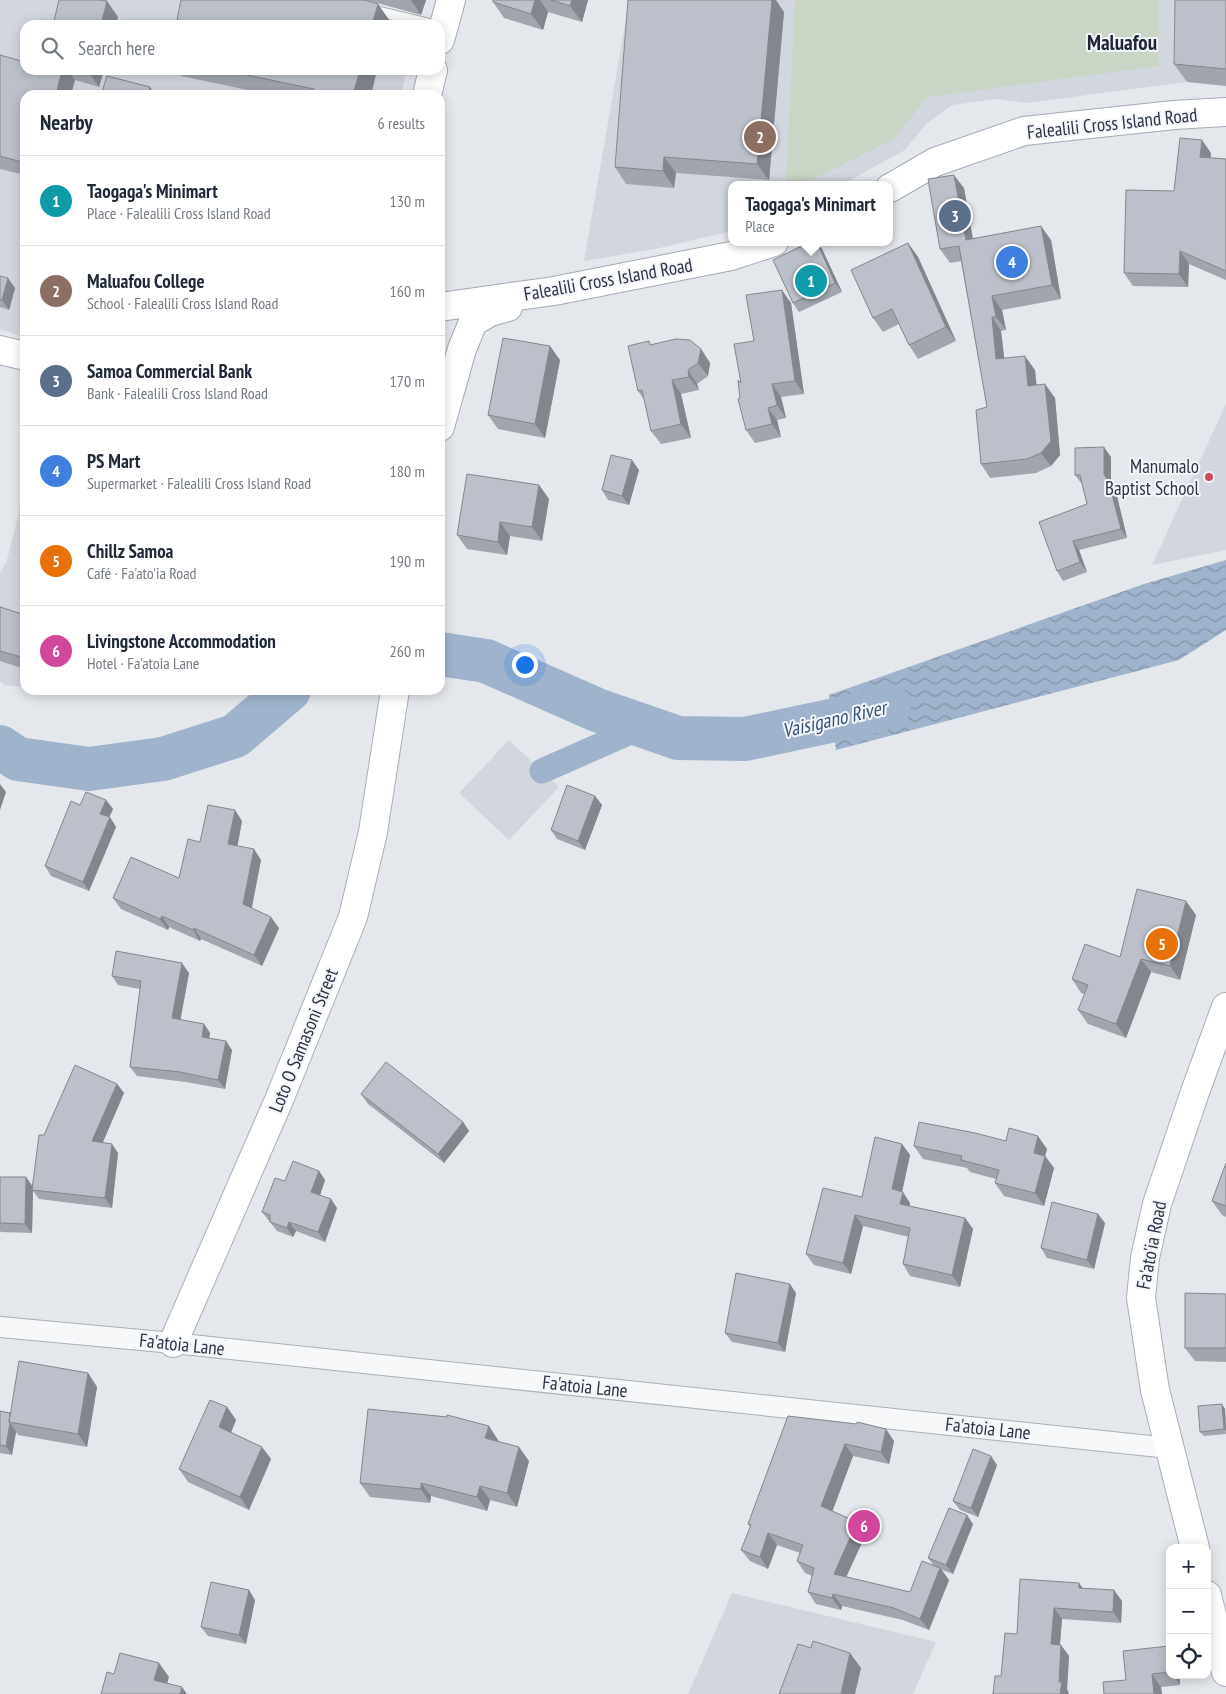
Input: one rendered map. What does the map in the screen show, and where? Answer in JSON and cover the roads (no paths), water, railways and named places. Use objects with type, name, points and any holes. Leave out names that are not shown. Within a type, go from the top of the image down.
[{"type":"main road","points":[[443,20],[452,0]]},
{"type":"main road","points":[[428,90],[432,75]]},
{"type":"main road","name":"Falealili Cross Island Road","points":[[893,186],[935,162],[1024,131],[1174,114],[1226,112]]},
{"type":"main road","name":"Falealili Cross Island Road","points":[[445,306],[554,291],[731,256],[762,246]]},
{"type":"main road","points":[[445,409],[462,349],[473,322],[490,312],[554,291]]},
{"type":"main road","points":[[0,350],[20,355]]},
{"type":"main road","name":"Loto O Samasoni Street","points":[[173,1343],[279,1100],[353,917],[373,832],[388,724],[394,695]]},
{"type":"main road","name":"Fa'ato'ia Road","points":[[1194,1544],[1155,1390],[1141,1298],[1145,1258],[1158,1204],[1195,1092],[1226,1007]]},
{"type":"main road","points":[[1211,1611],[1226,1672]]},
{"type":"street","name":"Fa'atoia Lane","points":[[0,1327],[173,1343],[1169,1448]]},
{"type":"lane","points":[[359,6],[406,20]]},
{"type":"water","points":[[1226,560],[1226,630],[1179,660],[836,750],[829,695],[1144,584]]},
{"type":"waterway","name":"Vaisigano River","points":[[445,655],[486,661],[597,710],[678,738],[745,739],[872,712],[889,706]]},
{"type":"waterway","name":"Vaisigano River","points":[[0,747],[18,759],[89,769],[163,759],[235,736],[283,695]]},
{"type":"waterway","points":[[542,771],[644,726]]},
{"type":"place","name":"Maluafou College","points":[[760,137]]},
{"type":"place","name":"Samoa Commercial Bank","points":[[955,216]]},
{"type":"place","name":"PS Mart","points":[[1012,262]]},
{"type":"place","name":"Taogaga's Minimart","points":[[811,281]]},
{"type":"place","name":"Manumalo Baptist School","points":[[1209,477]]},
{"type":"place","name":"Chillz Samoa","points":[[1162,944]]},
{"type":"place","name":"Livingstone Accommodation","points":[[864,1526]]},
{"type":"district","name":"Maluafou","points":[[1122,43]]}]
